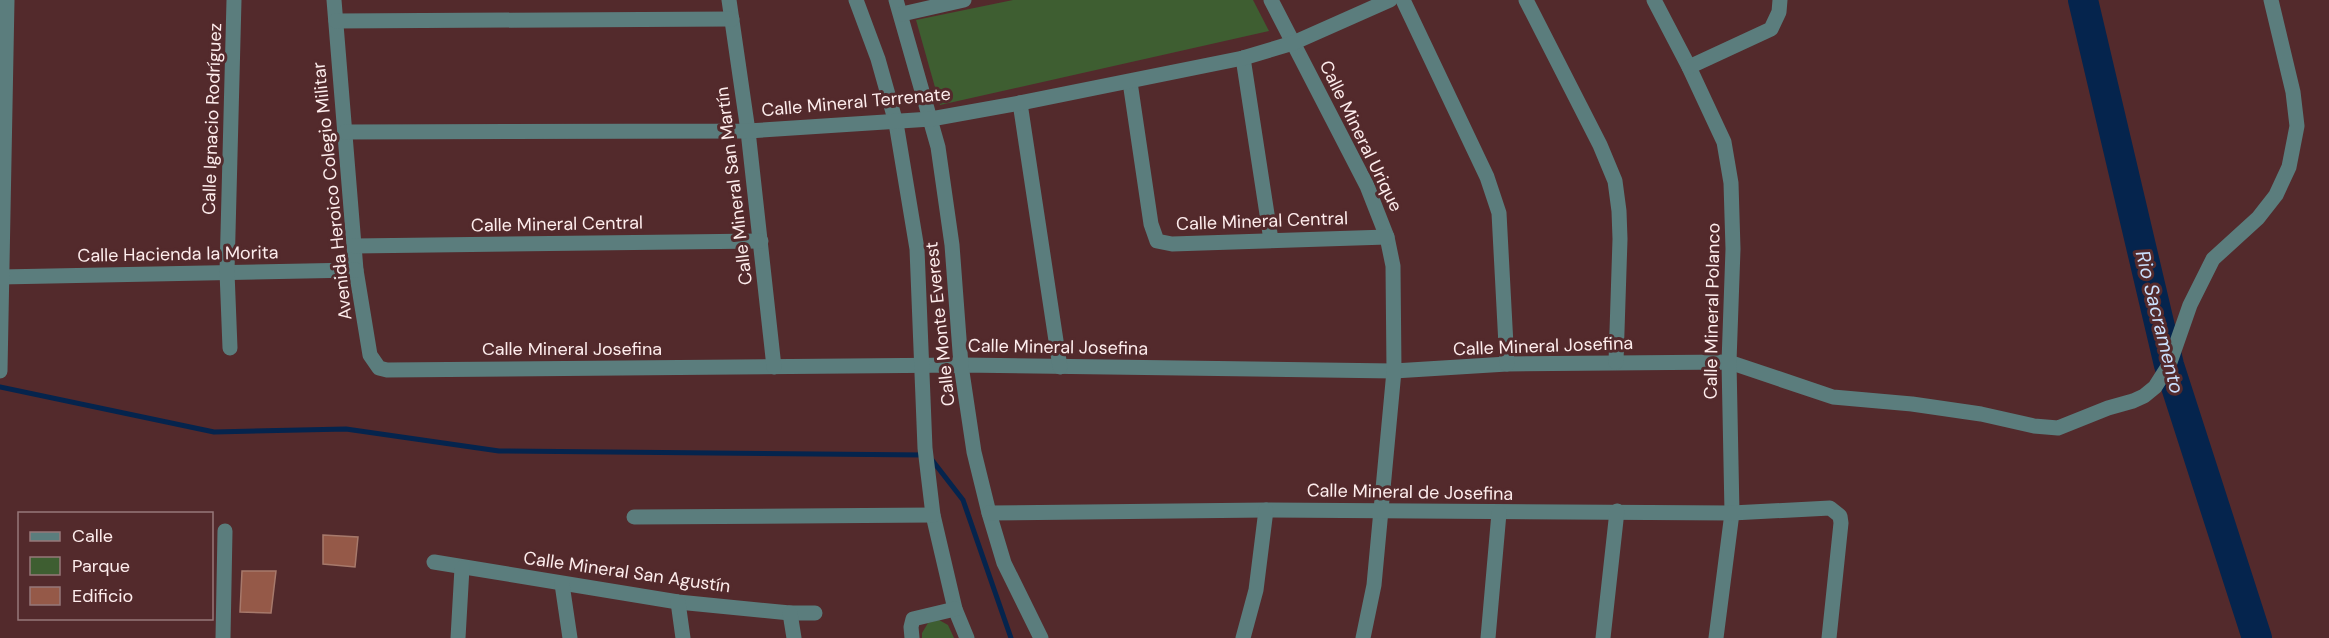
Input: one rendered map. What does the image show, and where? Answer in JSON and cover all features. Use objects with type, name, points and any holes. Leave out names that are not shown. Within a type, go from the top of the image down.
[{"type":"street","points":[[0,371],[7,0]]},
{"type":"street","name":"Calle Ignacio Rodríguez","points":[[230,348],[227,272],[234,0]]},
{"type":"street","name":"Avenida Heroico Colegio Militar","points":[[334,0],[356,270],[370,355],[379,368],[387,370]]},
{"type":"street","name":"Calle Mineral San Martín","points":[[729,0],[748,131],[774,367]]},
{"type":"street","name":"Calle Monte Everest","points":[[856,0],[878,59],[896,123],[917,249],[925,448],[933,515],[955,609],[967,638]]},
{"type":"street","points":[[899,7],[964,0]]},
{"type":"street","name":"Calle Mineral Urique","points":[[1271,0],[1355,160],[1387,237],[1393,266],[1394,371],[1374,585],[1363,638]]},
{"type":"street","name":"Calle Mineral Terrenate","points":[[345,132],[748,131],[930,119],[1020,104],[1243,58],[1293,43],[1390,0]]},
{"type":"street","points":[[1403,0],[1487,177],[1499,213],[1507,364]]},
{"type":"street","points":[[1526,0],[1600,145],[1615,181],[1620,239],[1616,362]]},
{"type":"street","name":"Calle Mineral Polanco","points":[[1654,0],[1724,142],[1731,183],[1733,249],[1729,362],[1732,513],[1716,638]]},
{"type":"street","points":[[1689,67],[1771,29],[1779,12],[1780,0]]},
{"type":"street","name":"Calle Mineral Josefina","points":[[387,370],[961,365],[1394,371],[1507,364],[1729,362],[1833,397],[1912,404],[2058,428],[2145,396],[2155,387],[2169,365],[2190,304],[2213,259],[2258,218],[2276,195],[2289,167],[2295,140],[2295,109],[2271,0]]},
{"type":"street","name":"Calle Monte Everest","points":[[899,7],[938,147],[952,245],[961,365],[974,452],[1004,562],[1041,638]]},
{"type":"street","points":[[336,21],[732,19]]},
{"type":"street","points":[[1243,58],[1271,240]]},
{"type":"street","name":"Calle Mineral Central","points":[[1130,82],[1151,224],[1157,242],[1172,244],[1387,237]]},
{"type":"street","points":[[1020,104],[1060,367]]},
{"type":"street","name":"Calle Mineral Central","points":[[354,246],[761,241]]},
{"type":"street","name":"Calle Hacienda la Morita","points":[[2,278],[356,270]]},
{"type":"street","name":"Calle Mineral de Josefina","points":[[989,513],[1381,510],[1499,513],[1617,511],[1732,513],[1830,508],[1840,516],[1841,523],[1829,638]]},
{"type":"street","points":[[1243,638],[1256,590],[1266,510]]},
{"type":"street","points":[[1603,638],[1617,511]]},
{"type":"street","points":[[1488,638],[1499,513]]},
{"type":"street","points":[[634,517],[933,515]]},
{"type":"street","points":[[223,638],[225,531]]},
{"type":"street","name":"Calle Mineral San Agustín","points":[[434,562],[678,602],[790,613],[815,613]]},
{"type":"street","points":[[458,638],[462,568]]},
{"type":"street","points":[[562,584],[570,638]]},
{"type":"street","points":[[678,602],[683,638]]},
{"type":"street","points":[[912,638],[912,620],[955,609]]},
{"type":"street","points":[[790,613],[794,638]]},
{"type":"green space","points":[[1013,0],[1253,0],[1269,31],[940,105],[916,20]]},
{"type":"green space","points":[[939,620],[948,625],[954,638],[922,638],[922,633],[928,623]]},
{"type":"building","points":[[323,535],[358,537],[355,567],[323,564]]},
{"type":"building","points":[[242,571],[276,571],[271,613],[240,612]]},
{"type":"waterway","name":"Rio Sacramento","points":[[2083,0],[2169,365],[2257,638]]},
{"type":"waterway","points":[[0,387],[214,432],[346,429],[499,451],[925,455]]},
{"type":"waterway","points":[[932,460],[963,500],[1011,638]]}]
